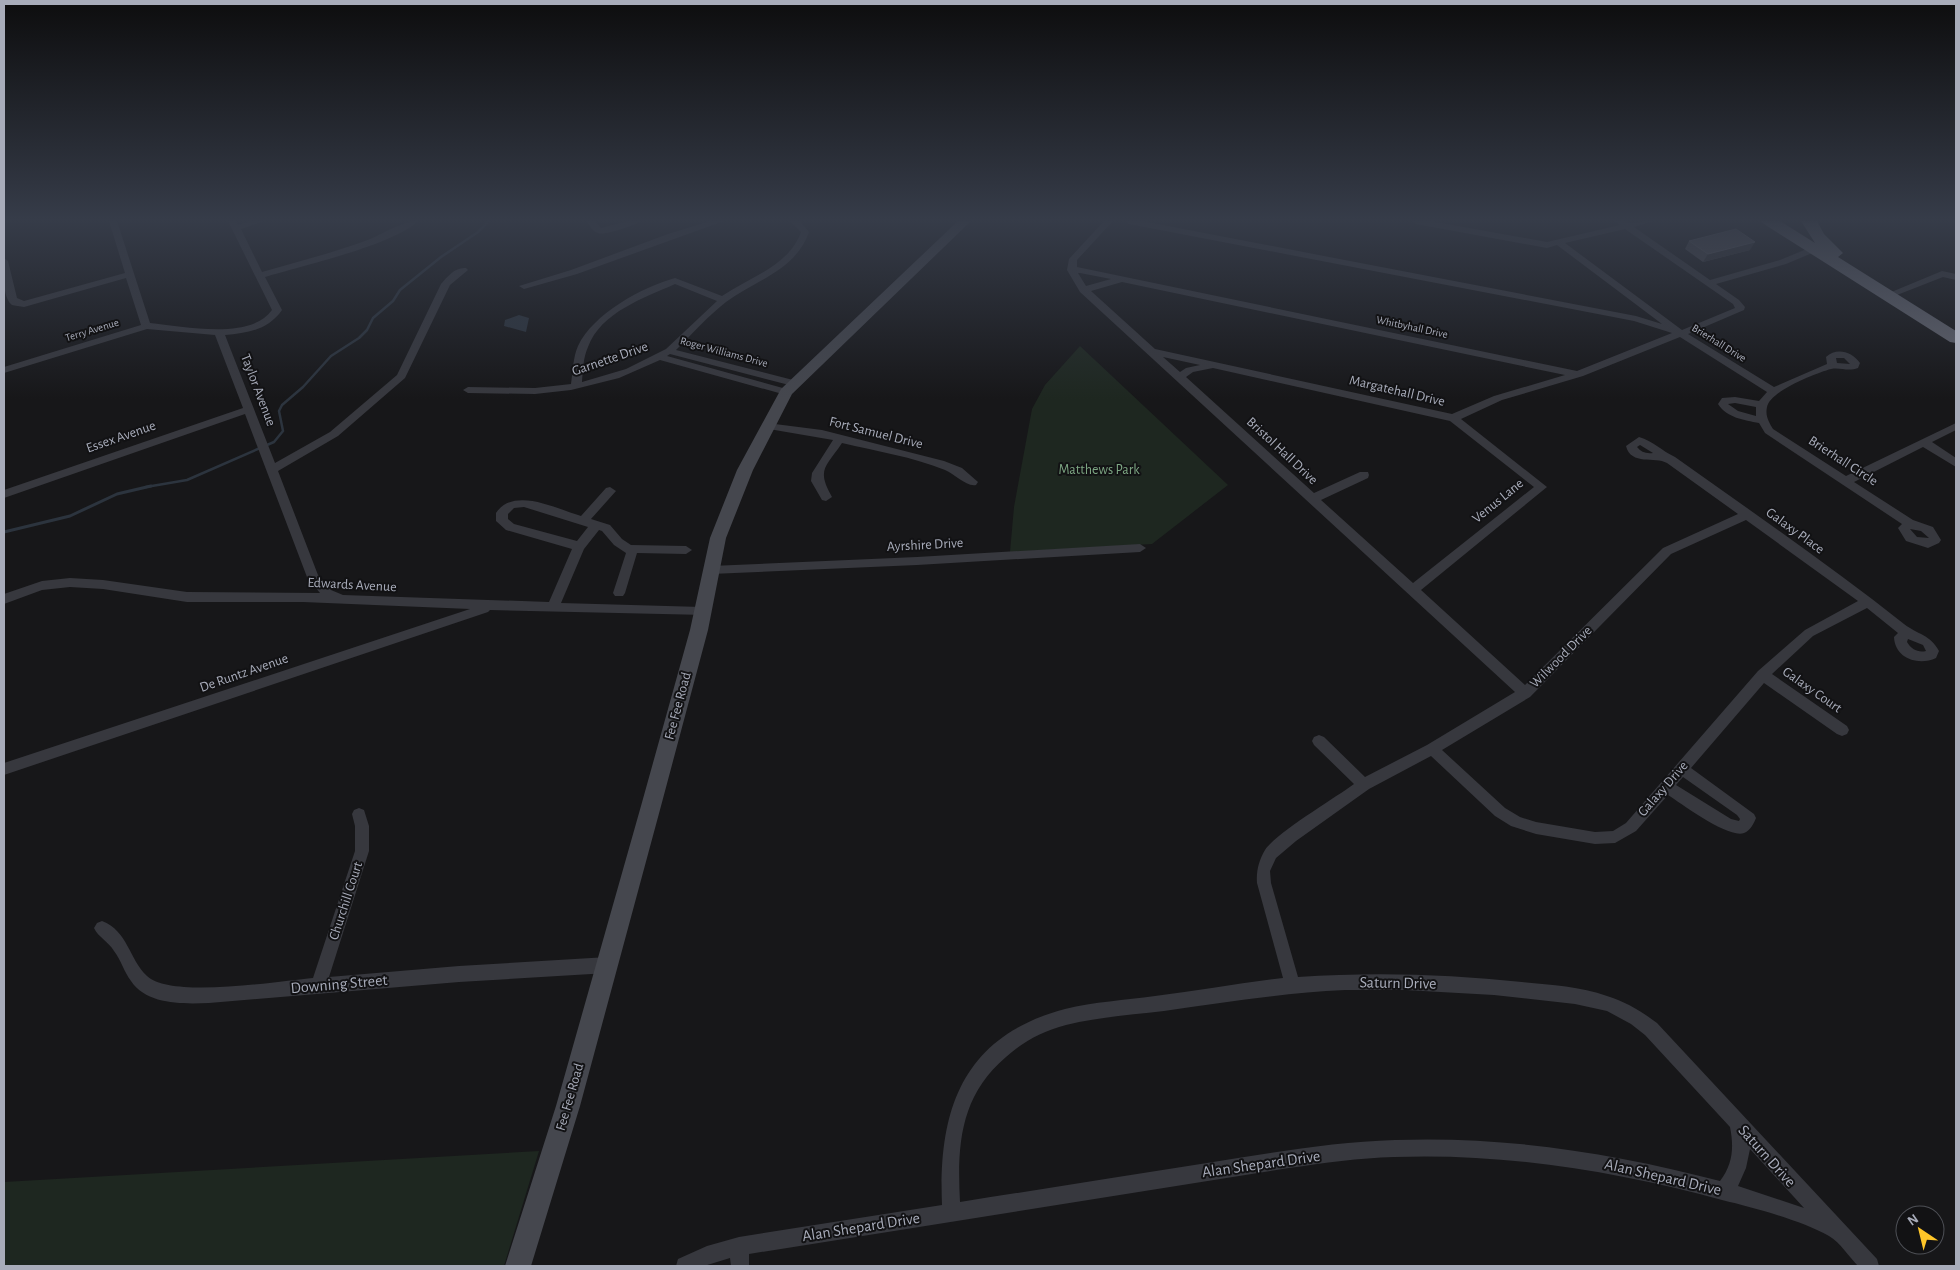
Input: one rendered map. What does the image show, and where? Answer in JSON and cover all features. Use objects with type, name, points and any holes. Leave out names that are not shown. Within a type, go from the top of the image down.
[{"type":"highway","points":[[1864,280],[1956,338]]},
{"type":"highway","points":[[1874,280],[1956,331]]},
{"type":"street","points":[[8,280],[12,299],[16,303],[24,304],[109,280]]},
{"type":"street","points":[[133,280],[146,326]]},
{"type":"street","points":[[219,332],[239,331],[272,320],[277,310],[262,280]]},
{"type":"street","points":[[272,469],[334,434],[401,376],[449,280]]},
{"type":"street","points":[[524,286],[545,280]]},
{"type":"street","name":"Roger Williams Drive","points":[[754,280],[723,300],[669,351],[789,387]]},
{"type":"street","name":"Fee Fee Road","points":[[518,1266],[568,1106],[608,965],[702,612],[718,538],[729,508],[767,426],[789,387],[902,280]]},
{"type":"street","name":"Bristol Hall Drive","points":[[1076,280],[1083,290],[1525,693]]},
{"type":"street","points":[[1083,290],[1117,280]]},
{"type":"street","name":"Whitbyhall Drive","points":[[1127,280],[1579,374]]},
{"type":"street","points":[[1436,280],[1636,319],[1680,333]]},
{"type":"street","name":"Brierhall Drive","points":[[1609,280],[1680,333],[1773,391]]},
{"type":"street","points":[[1704,280],[1708,283],[1718,280]]},
{"type":"street","points":[[1894,293],[1926,280]]},
{"type":"street","points":[[576,386],[580,355],[584,344],[609,315],[625,305],[675,282],[723,300]]},
{"type":"street","name":"Margatehall Drive","points":[[1151,351],[1453,418],[1498,398],[1579,374],[1737,312],[1740,307],[1736,302],[1708,283]]},
{"type":"street","name":"Terry Avenue","points":[[4,370],[146,326],[219,332]]},
{"type":"street","name":"Taylor Avenue","points":[[219,332],[313,576],[327,593],[342,600]]},
{"type":"street","name":"Garnette Drive","points":[[468,390],[538,390],[576,386],[600,380],[659,357],[669,351]]},
{"type":"street","points":[[659,357],[789,387]]},
{"type":"street","points":[[1180,378],[1184,373],[1194,368],[1216,365]]},
{"type":"street","points":[[1761,405],[1735,400],[1726,400],[1723,404],[1725,408],[1736,413],[1762,420],[1761,405],[1773,391],[1832,365]]},
{"type":"street","points":[[1541,366],[1547,385]]},
{"type":"street","name":"Essex Avenue","points":[[4,494],[249,409]]},
{"type":"street","name":"Venus Lane","points":[[1412,591],[1541,486],[1453,418]]},
{"type":"street","name":"Brierhall Circle","points":[[1762,420],[1769,431],[1910,524]]},
{"type":"street","name":"Fort Samuel Drive","points":[[767,426],[822,434],[951,468],[964,474],[972,482]]},
{"type":"street","points":[[1846,480],[1956,426]]},
{"type":"street","points":[[826,497],[817,481],[817,472],[839,439]]},
{"type":"street","points":[[1924,442],[1956,463]]},
{"type":"street","name":"Galaxy Place","points":[[1661,455],[1671,460],[1868,602],[1908,634]]},
{"type":"street","points":[[1312,499],[1364,475]]},
{"type":"street","points":[[583,521],[610,491]]},
{"type":"street","points":[[579,547],[510,526],[503,522],[501,516],[508,507],[521,502],[606,528],[620,544],[630,549],[686,550]]},
{"type":"street","name":"Wilwood Drive","points":[[1294,986],[1264,883],[1263,871],[1271,853],[1364,785],[1432,748],[1525,693],[1667,552],[1746,515]]},
{"type":"street","points":[[553,608],[579,547],[596,525]]},
{"type":"street","name":"Ayrshire Drive","points":[[712,570],[1140,548]]},
{"type":"street","points":[[619,593],[632,553],[630,549]]},
{"type":"street","name":"Edwards Avenue","points":[[4,599],[54,584],[66,583],[91,584],[186,597],[318,597],[342,600],[702,612]]},
{"type":"street","name":"Galaxy Drive","points":[[1432,748],[1500,812],[1516,822],[1536,828],[1595,838],[1614,837],[1631,827],[1680,768],[1763,676],[1809,633],[1868,602]]},
{"type":"street","name":"De Runtz Avenue","points":[[4,769],[493,605]]},
{"type":"street","name":"Galaxy Court","points":[[1763,676],[1842,730]]},
{"type":"street","points":[[1319,742],[1364,785]]},
{"type":"street","points":[[1665,786],[1728,825],[1742,828],[1747,824],[1749,818],[1742,811],[1680,768]]},
{"type":"street","name":"Churchill Court","points":[[319,986],[362,851],[362,826],[359,814]]},
{"type":"street","name":"Downing Street","points":[[102,928],[122,946],[134,973],[139,979],[152,989],[180,996],[557,967],[608,965]]},
{"type":"street","name":"Saturn Drive","points":[[951,1212],[950,1147],[964,1097],[985,1065],[1013,1040],[1041,1024],[1081,1014],[1294,986],[1351,982],[1438,982],[1538,991],[1612,1004],[1630,1012],[1651,1029],[1870,1266]]},
{"type":"street","points":[[1723,1191],[1730,1183],[1741,1157],[1742,1139],[1738,1124]]},
{"type":"street","name":"Alan Shepard Drive","points":[[685,1266],[707,1255],[739,1246],[1289,1159],[1357,1151],[1409,1148],[1501,1150],[1558,1156],[1617,1166],[1770,1204],[1836,1230]]},
{"type":"street","points":[[739,1246],[740,1266]]},
{"type":"green space","name":"Matthews Park","points":[[1080,346],[1228,485],[1152,544],[1010,552],[1014,507],[1032,409],[1045,385]]},
{"type":"green space","points":[[539,1151],[504,1266],[4,1266],[4,1182]]},
{"type":"shaded area","points":[[519,315],[529,318],[526,332],[504,326],[505,320]]},
{"type":"waterway","points":[[149,487],[187,480],[274,442],[283,431],[279,411],[282,405],[303,387],[331,356],[359,338],[367,330],[373,318],[393,301],[400,290],[412,280]]},
{"type":"waterway","points":[[4,532],[70,516],[117,494],[149,487]]}]
